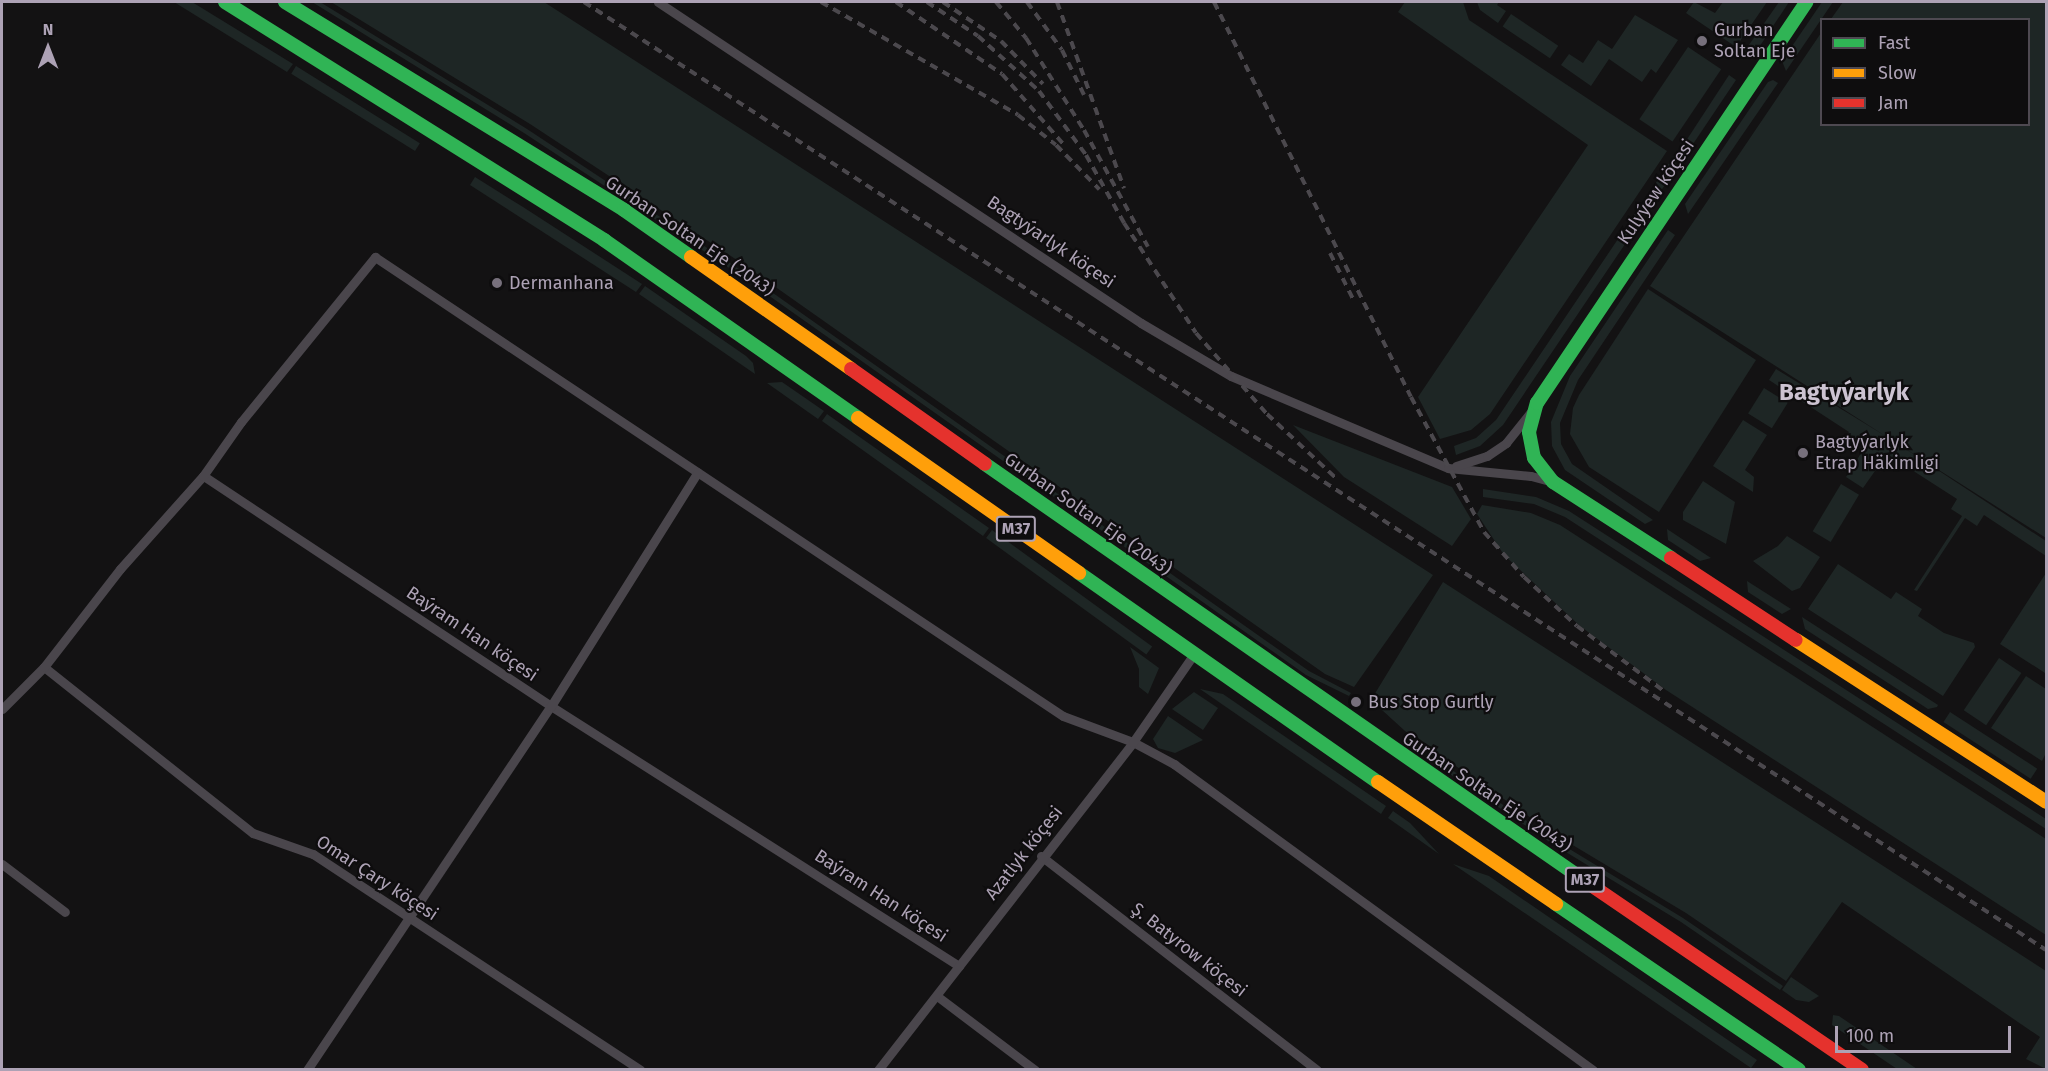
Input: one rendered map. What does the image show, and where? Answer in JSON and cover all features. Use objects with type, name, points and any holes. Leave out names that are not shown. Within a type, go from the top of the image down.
[{"type":"main road","name":"M37","points":[[225,2],[604,240],[1194,654],[1799,1070]]},
{"type":"main road","name":"Gurban Soltan Eje (2043)","points":[[285,2],[624,210],[1309,691],[1862,1070]]},
{"type":"main road","name":"Kulyýew köçesi","points":[[1537,403],[1806,2]]},
{"type":"main road","points":[[1537,403],[1530,419],[1531,444],[1541,470],[1553,482],[2046,802]]},
{"type":"street","name":"Bagtyýarlyk köçesi","points":[[658,2],[1186,351],[1231,376],[1448,468],[1532,476],[1553,482]]},
{"type":"street","points":[[2,709],[44,667],[120,569],[203,476],[242,422],[375,257],[1063,716],[1133,742],[1174,764],[1593,1070]]},
{"type":"street","points":[[1448,468],[1497,449],[1537,403]]},
{"type":"street","points":[[307,1070],[411,919],[551,706],[698,472]]},
{"type":"street","name":"Baýram Han köçesi","points":[[203,476],[551,706],[959,966]]},
{"type":"street","name":"Azatlyk köçesi","points":[[878,1070],[937,996],[1041,856],[1133,742],[1194,654]]},
{"type":"street","name":"Omar Çary köçesi","points":[[44,667],[253,833],[313,854],[640,1070]]},
{"type":"street","name":"Ş. Batyrow köçesi","points":[[1041,856],[1317,1070]]},
{"type":"street","points":[[2,864],[66,912]]},
{"type":"street","points":[[937,996],[1035,1070]]},
{"type":"shaded area","points":[[174,2],[192,2],[293,64],[287,72]]},
{"type":"shaded area","points":[[312,2],[320,2],[527,129],[739,269],[1309,671],[1351,693],[1349,696],[1306,675],[737,273],[524,133]]},
{"type":"shaded area","points":[[331,2],[544,2],[1433,575],[1354,687],[1325,674],[743,264],[530,124]]},
{"type":"shaded area","points":[[1405,2],[1463,2],[1469,20],[1667,151],[1490,414],[1471,430],[1440,439],[1418,397],[1588,145],[1398,12]]},
{"type":"shaded area","points":[[1477,2],[1499,2],[1497,5],[1506,11],[1498,23],[1480,10]]},
{"type":"shaded area","points":[[1694,2],[1715,13],[1723,2],[1767,2],[1736,47],[1686,13]]},
{"type":"shaded area","points":[[1779,2],[1789,2],[1752,58],[1744,52]]},
{"type":"shaded area","points":[[1822,2],[1833,2],[1786,71],[1782,61]]},
{"type":"shaded area","points":[[1843,2],[2046,2],[2046,538],[1898,444],[2046,541],[2046,556],[1984,515],[1977,526],[1965,518],[1917,591],[1914,590],[1962,516],[1951,509],[1957,499],[1887,454],[1863,488],[1846,477],[1865,447],[1847,435],[1849,432],[1769,380],[1776,369],[1887,437],[1650,286],[1820,34],[1820,126],[2030,126],[2030,18],[1832,18]]},
{"type":"shaded area","points":[[1511,14],[1558,46],[1550,58],[1503,26]]},
{"type":"shaded area","points":[[1635,15],[1678,40],[1656,73],[1651,69],[1642,82],[1609,59],[1591,86],[1561,65],[1569,54],[1583,63],[1598,40],[1612,49]]},
{"type":"shaded area","points":[[1688,47],[1721,69],[1673,141],[1639,119]]},
{"type":"shaded area","points":[[296,66],[420,143],[415,151],[291,74]]},
{"type":"shaded area","points":[[1729,75],[1736,80],[1693,144],[1682,147]]},
{"type":"shaded area","points":[[1773,80],[1778,83],[1688,214],[1685,204],[1768,82]]},
{"type":"shaded area","points":[[1674,156],[1677,167],[1503,425],[1480,446],[1456,455],[1454,446],[1476,438],[1496,420]]},
{"type":"shaded area","points":[[475,177],[642,284],[636,292],[470,185]]},
{"type":"shaded area","points":[[1668,230],[1675,235],[1578,380],[1560,423],[1561,444],[1572,464],[1653,520],[1645,524],[1565,470],[1552,446],[1551,422],[1570,376]]},
{"type":"shaded area","points":[[645,286],[746,356],[753,363],[755,374],[639,294]]},
{"type":"shaded area","points":[[1648,289],[1756,360],[1659,512],[1589,467],[1570,434],[1573,408],[1579,395]]},
{"type":"shaded area","points":[[782,382],[824,411],[818,419],[767,383]]},
{"type":"shaded area","points":[[1764,388],[1788,403],[1772,428],[1748,413]]},
{"type":"shaded area","points":[[827,414],[989,528],[983,536],[822,421]]},
{"type":"shaded area","points":[[1743,420],[1767,435],[1745,470],[1754,477],[1753,492],[1713,466]]},
{"type":"shaded area","points":[[1293,425],[1452,487],[1471,519],[1452,546],[1344,477]]},
{"type":"shaded area","points":[[1703,481],[1735,502],[1726,544],[1683,520],[1683,512]]},
{"type":"shaded area","points":[[1841,484],[1859,495],[1831,542],[1813,531]]},
{"type":"shaded area","points":[[1483,489],[1536,497],[1569,511],[2046,819],[2046,829],[1565,517],[1534,504],[1483,497]]},
{"type":"shaded area","points":[[1482,505],[1531,513],[1560,525],[2046,839],[2046,935],[1666,690],[1580,626],[1504,555],[1477,514]]},
{"type":"shaded area","points":[[1667,529],[1711,558],[1700,561],[1668,540]]},
{"type":"shaded area","points":[[992,530],[1152,646],[1146,654],[986,538]]},
{"type":"shaded area","points":[[1787,536],[1820,557],[1800,588],[1792,591],[1753,561],[1778,546]]},
{"type":"shaded area","points":[[1838,564],[1891,599],[1896,592],[1922,609],[1918,616],[1944,633],[1974,643],[1975,647],[1943,696],[1808,609]]},
{"type":"shaded area","points":[[2046,573],[2046,672],[2045,673],[2000,644]]},
{"type":"shaded area","points":[[1747,581],[1791,609],[1782,614],[1748,592]]},
{"type":"shaded area","points":[[1443,582],[2046,971],[2046,1069],[2026,1059],[2040,1037],[1842,902],[1786,981],[1686,913],[1556,835],[1405,731],[1371,700]]},
{"type":"shaded area","points":[[1802,617],[1938,705],[1937,707],[1928,709],[1805,629]]},
{"type":"shaded area","points":[[1130,647],[1159,668],[1148,694],[1139,687],[1139,669]]},
{"type":"shaded area","points":[[1999,658],[2021,673],[1986,725],[1964,710]]},
{"type":"shaded area","points":[[2026,676],[2046,689],[2046,753],[2042,761],[1991,728]]},
{"type":"shaded area","points":[[1200,689],[1223,694],[1386,806],[1381,814]]},
{"type":"shaded area","points":[[1194,692],[1218,708],[1203,730],[1172,709]]},
{"type":"shaded area","points":[[1950,712],[2037,769],[2031,779],[1943,722]]},
{"type":"shaded area","points":[[1168,716],[1203,740],[1175,753],[1158,748],[1153,739]]},
{"type":"shaded area","points":[[1430,755],[1553,839],[1683,918],[1783,986],[1780,990],[1681,922],[1551,843],[1428,759]]},
{"type":"shaded area","points":[[1393,811],[1410,823],[1439,854],[1388,818]]},
{"type":"shaded area","points":[[1453,864],[1489,876],[1757,1060],[1751,1068]]},
{"type":"shaded area","points":[[1791,977],[1819,996],[1809,1002],[1796,1000],[1782,990]]},
{"type":"shaded area","points":[[1833,1015],[1839,1016],[1917,1069],[1897,1069],[1832,1025]]},
{"type":"railway","points":[[584,2],[2046,950]]},
{"type":"railway","points":[[821,2],[1018,115],[1056,145],[1099,189]]},
{"type":"railway","points":[[896,2],[1002,74],[1066,147]]},
{"type":"railway","points":[[927,2],[978,36],[1039,91],[1086,155],[1124,223],[1196,333],[1267,414],[1337,479]]},
{"type":"railway","points":[[943,2],[1001,41],[1043,84]]},
{"type":"railway","points":[[996,2],[1026,38],[1084,130],[1148,247]]},
{"type":"railway","points":[[1027,2],[1062,50],[1084,95]]},
{"type":"railway","points":[[1057,2],[1124,188]]},
{"type":"railway","points":[[1214,2],[1411,397],[1484,532],[1524,577],[1577,626],[1664,691]]},
{"type":"railway","points":[[1330,253],[1353,299]]},
{"type":"traffic: fast","points":[[225,2],[604,240],[858,418]]},
{"type":"traffic: fast","points":[[285,2],[624,210],[691,257]]},
{"type":"traffic: fast","points":[[1671,558],[1553,482],[1534,458],[1529,432],[1537,403],[1806,2]]},
{"type":"traffic: fast","points":[[985,464],[1591,885]]},
{"type":"traffic: fast","points":[[1079,573],[1378,782]]},
{"type":"traffic: fast","points":[[1556,904],[1799,1070]]},
{"type":"traffic: slow","points":[[691,257],[851,369]]},
{"type":"traffic: slow","points":[[858,418],[1079,573]]},
{"type":"traffic: slow","points":[[1796,640],[2046,802]]},
{"type":"traffic: slow","points":[[1378,782],[1556,904]]},
{"type":"traffic: jam","points":[[851,369],[985,464]]},
{"type":"traffic: jam","points":[[1671,558],[1796,640]]},
{"type":"traffic: jam","points":[[1591,885],[1862,1070]]},
{"type":"place","name":"Gurban Soltan Eje","points":[[1702,41]]},
{"type":"place","name":"Dermanhana","points":[[497,283]]},
{"type":"place","name":"Bagtyýarlyk Etrap Häkimligi","points":[[1803,453]]},
{"type":"place","name":"Bus Stop Gurtly","points":[[1356,702]]},
{"type":"district","name":"Bagtyýarlyk","points":[[1844,393]]}]
